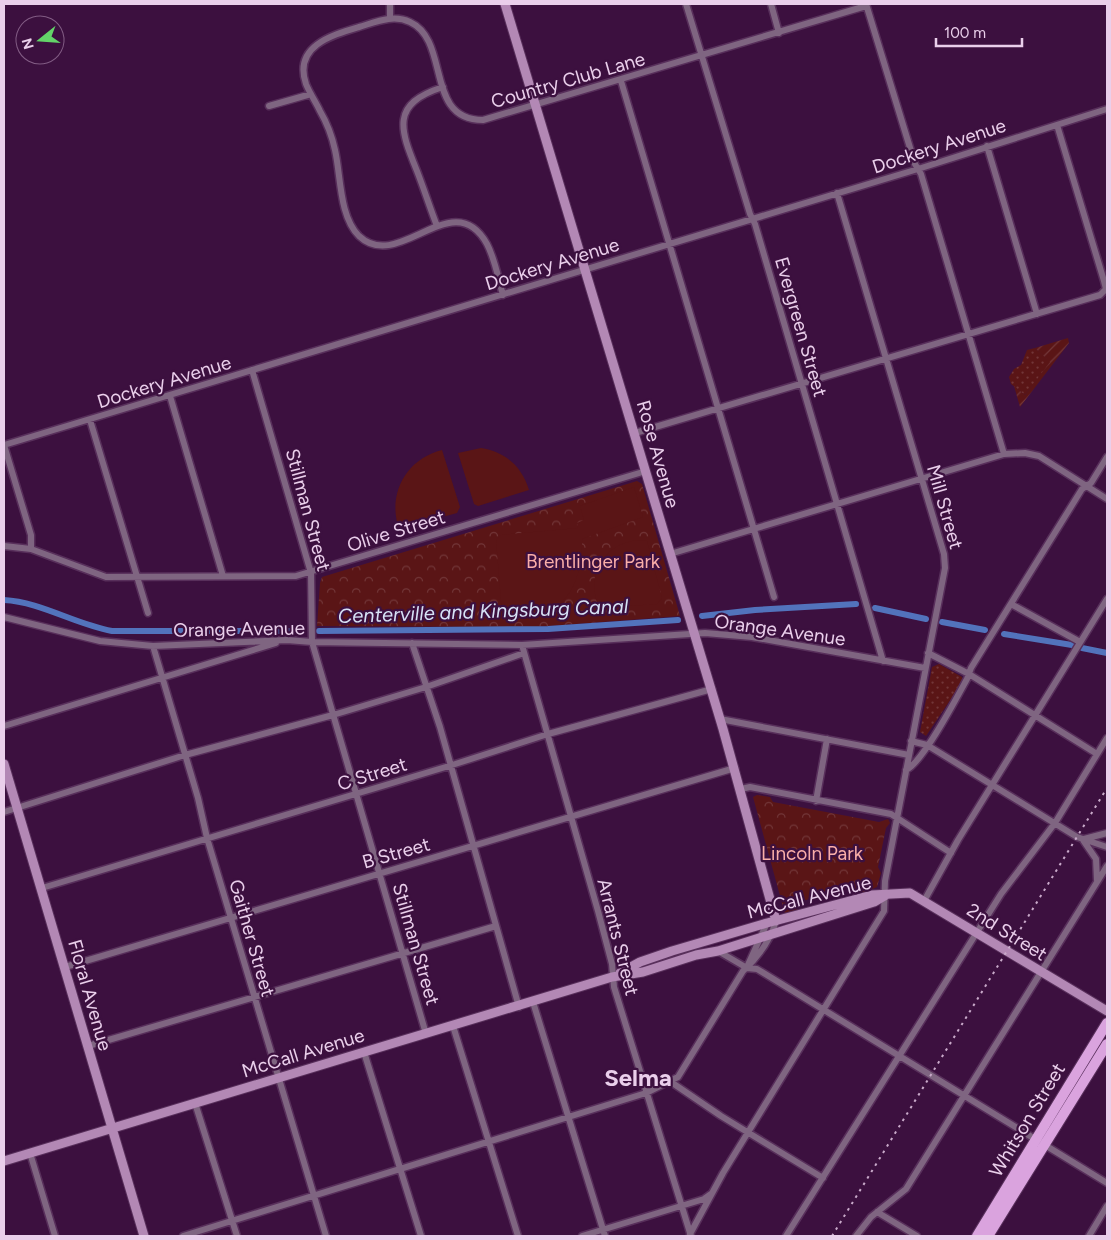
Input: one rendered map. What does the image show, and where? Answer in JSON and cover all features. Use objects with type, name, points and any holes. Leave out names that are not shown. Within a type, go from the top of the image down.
[{"type":"main road","name":"Rose Avenue","points":[[505,4],[712,689],[741,790],[772,920]]},
{"type":"main road","name":"Floral Avenue","points":[[4,764],[144,1236]]},
{"type":"main road","name":"2nd Street","points":[[886,895],[910,893],[1107,1011]]},
{"type":"main road","name":"McCall Avenue","points":[[612,977],[648,959],[772,920],[872,895],[886,895]]},
{"type":"main road","name":"McCall Avenue","points":[[4,1161],[194,1102],[519,1007],[612,977],[643,972],[696,955],[718,951],[874,902],[886,895]]},
{"type":"main road","name":"Whitson Street","points":[[988,1236],[1107,1023]]},
{"type":"main road","name":"Whitson Street","points":[[977,1236],[1107,1044]]},
{"type":"street","points":[[390,4],[390,18],[331,36],[315,45],[308,55],[304,69],[305,80],[332,137],[347,212],[357,234],[373,244],[390,246],[437,226],[460,223],[479,233],[489,247],[503,295]]},
{"type":"street","name":"Evergreen Street","points":[[686,4],[753,219],[883,661]]},
{"type":"street","points":[[771,4],[779,33]]},
{"type":"street","points":[[866,5],[969,334],[1004,454]]},
{"type":"street","name":"Country Club Lane","points":[[390,18],[409,21],[423,32],[429,43],[443,87],[452,107],[473,120],[488,120],[866,5]]},
{"type":"street","points":[[621,80],[774,597]]},
{"type":"street","points":[[437,226],[406,145],[403,125],[406,114],[416,99],[425,93],[443,87]]},
{"type":"street","points":[[269,106],[311,94]]},
{"type":"street","name":"Dockery Avenue","points":[[4,445],[918,169],[1107,109]]},
{"type":"street","points":[[635,434],[1100,295],[1106,289],[1057,125]]},
{"type":"street","points":[[987,146],[1037,314]]},
{"type":"street","name":"Mill Street","points":[[691,1235],[707,1207],[712,1193],[884,911],[885,881],[945,561],[838,193]]},
{"type":"street","name":"Stillman Street","points":[[252,370],[311,573],[312,642],[426,1034]]},
{"type":"street","points":[[170,396],[223,576]]},
{"type":"street","points":[[90,420],[148,613]]},
{"type":"street","points":[[4,445],[30,535],[31,549]]},
{"type":"street","points":[[670,554],[1004,454],[1025,453],[1039,456],[1107,499]]},
{"type":"street","points":[[906,770],[913,767],[928,745],[1011,604],[1082,489],[1091,483],[1107,456]]},
{"type":"street","name":"Olive Street","points":[[4,546],[31,549],[100,576],[138,578],[296,576],[646,471]]},
{"type":"street","points":[[924,901],[1034,715],[1107,599]]},
{"type":"street","points":[[1011,604],[1080,642]]},
{"type":"street","name":"Orange Avenue","points":[[4,617],[100,641],[153,646],[286,640],[312,642],[522,644],[695,634],[752,637],[925,668]]},
{"type":"street","points":[[4,726],[286,640]]},
{"type":"street","points":[[412,643],[440,727],[519,1007]]},
{"type":"street","name":"Arrants Street","points":[[522,644],[612,964],[612,977],[691,1235]]},
{"type":"street","name":"Gaither Street","points":[[153,646],[198,798],[207,838],[253,996],[326,1236]]},
{"type":"street","points":[[928,653],[969,674],[1097,754]]},
{"type":"street","points":[[4,812],[185,755],[333,715],[426,687],[524,654]]},
{"type":"street","name":"C Street","points":[[42,888],[450,766],[548,734],[712,689]]},
{"type":"street","points":[[720,718],[909,754]]},
{"type":"street","points":[[786,1236],[1006,888],[1055,823],[1107,738]]},
{"type":"street","points":[[816,801],[827,739]]},
{"type":"street","points":[[911,741],[928,745],[1082,839],[1107,847]]},
{"type":"street","name":"B Street","points":[[65,967],[735,768]]},
{"type":"street","points":[[741,790],[750,787],[890,814],[951,853]]},
{"type":"street","points":[[1082,839],[1107,833]]},
{"type":"street","points":[[1082,839],[1096,859],[1097,882]]},
{"type":"street","points":[[856,1236],[862,1226],[906,1189],[1107,866]]},
{"type":"street","points":[[183,1236],[646,1093],[671,1082],[685,1067],[747,968],[768,934],[772,920]]},
{"type":"street","points":[[88,1046],[496,926]]},
{"type":"street","points":[[718,951],[747,968],[756,969],[1107,1183]]},
{"type":"street","points":[[533,1002],[604,1233]]},
{"type":"street","name":"Stillman Street","points":[[453,1026],[518,1236]]},
{"type":"street","points":[[364,1052],[421,1236]]},
{"type":"street","points":[[671,1082],[748,1133],[823,1178]]},
{"type":"street","points":[[194,1102],[237,1236]]},
{"type":"street","points":[[30,1153],[55,1236]]},
{"type":"street","points":[[582,1236],[604,1233],[707,1198],[712,1193]]},
{"type":"street","points":[[1089,1236],[1107,1206]]},
{"type":"street","points":[[877,1212],[917,1236]]},
{"type":"green space","points":[[1068,338],[1069,343],[1020,407],[1014,386],[1025,395],[1050,362],[1035,348]]},
{"type":"green space","points":[[1035,348],[1051,362],[1025,395],[1011,384],[1009,377],[1014,369],[1021,365],[1027,350]]},
{"type":"green space","points":[[481,448],[498,453],[512,462],[522,474],[529,490],[478,506],[474,504],[458,453]]},
{"type":"green space","points":[[442,450],[460,507],[457,513],[399,529],[396,503],[402,480],[418,461]]},
{"type":"green space","name":"Brentlinger Park","points":[[637,481],[642,484],[680,616],[536,627],[317,626],[322,577]]},
{"type":"green space","points":[[634,487],[643,517],[582,539],[579,571],[570,592],[564,600],[545,610],[502,613],[496,540],[501,535],[578,528],[577,523],[584,520],[580,506]]},
{"type":"green space","points":[[638,540],[647,541],[662,598],[657,604],[599,608],[594,584],[600,563],[615,548]]},
{"type":"green space","points":[[939,664],[962,677],[963,681],[926,736],[920,732],[932,667]]},
{"type":"green space","name":"Lincoln Park","points":[[757,795],[770,797],[773,802],[879,822],[888,819],[890,823],[886,828],[878,867],[881,873],[877,887],[863,893],[850,887],[803,901],[795,912],[785,914],[753,797]]},
{"type":"waterway","name":"Centerville and Kingsburg Canal","points":[[4,600],[31,605],[112,631],[300,631]]},
{"type":"waterway","name":"Centerville and Kingsburg Canal","points":[[702,616],[755,610],[856,604]]},
{"type":"waterway","name":"Centerville and Kingsburg Canal","points":[[875,608],[926,619]]},
{"type":"waterway","name":"Centerville and Kingsburg Canal","points":[[319,631],[548,629],[678,620]]},
{"type":"waterway","name":"Centerville and Kingsburg Canal","points":[[942,622],[985,630]]},
{"type":"waterway","name":"Centerville and Kingsburg Canal","points":[[1004,634],[1072,645]]},
{"type":"waterway","name":"Centerville and Kingsburg Canal","points":[[1082,648],[1107,653]]},
{"type":"railway","points":[[832,1236],[1107,788]]},
{"type":"district","name":"Selma","points":[[638,1077]]}]
